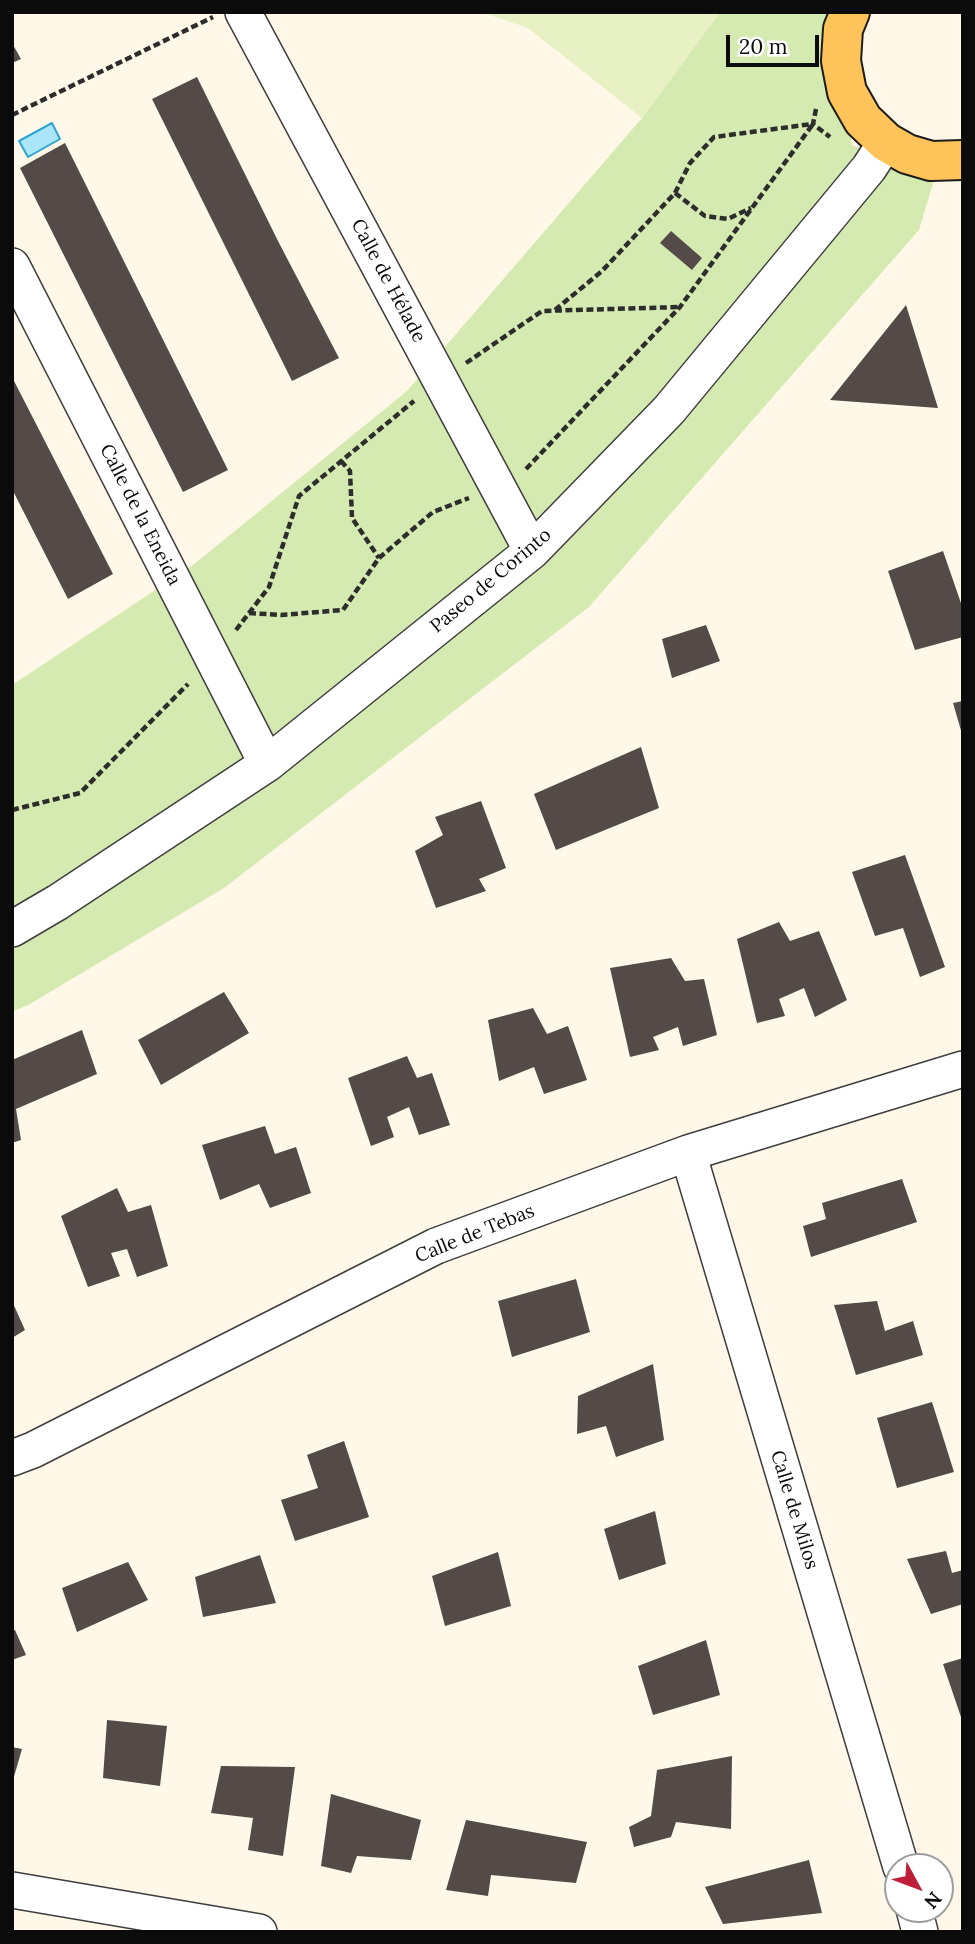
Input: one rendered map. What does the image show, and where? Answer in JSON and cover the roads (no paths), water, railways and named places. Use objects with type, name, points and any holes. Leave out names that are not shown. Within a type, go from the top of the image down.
[{"type":"main road","points":[[850,12],[843,29],[841,61],[847,92],[863,120],[886,142],[907,154],[960,166]]},
{"type":"street","name":"Calle de Hélade","points":[[243,12],[532,551]]},
{"type":"street","name":"Paseo de Corinto","points":[[12,929],[58,902],[267,764],[532,551],[668,410],[869,168],[886,142]]},
{"type":"street","name":"Calle de la Eneida","points":[[12,267],[267,764]]},
{"type":"street","name":"Calle de Tebas","points":[[12,1458],[33,1450],[436,1246],[688,1153],[963,1069]]},
{"type":"street","name":"Calle de Milos","points":[[688,1153],[897,1853]]},
{"type":"street","points":[[12,1889],[259,1932]]},
{"type":"water","points":[[52,123],[60,139],[28,157],[19,141]]}]
